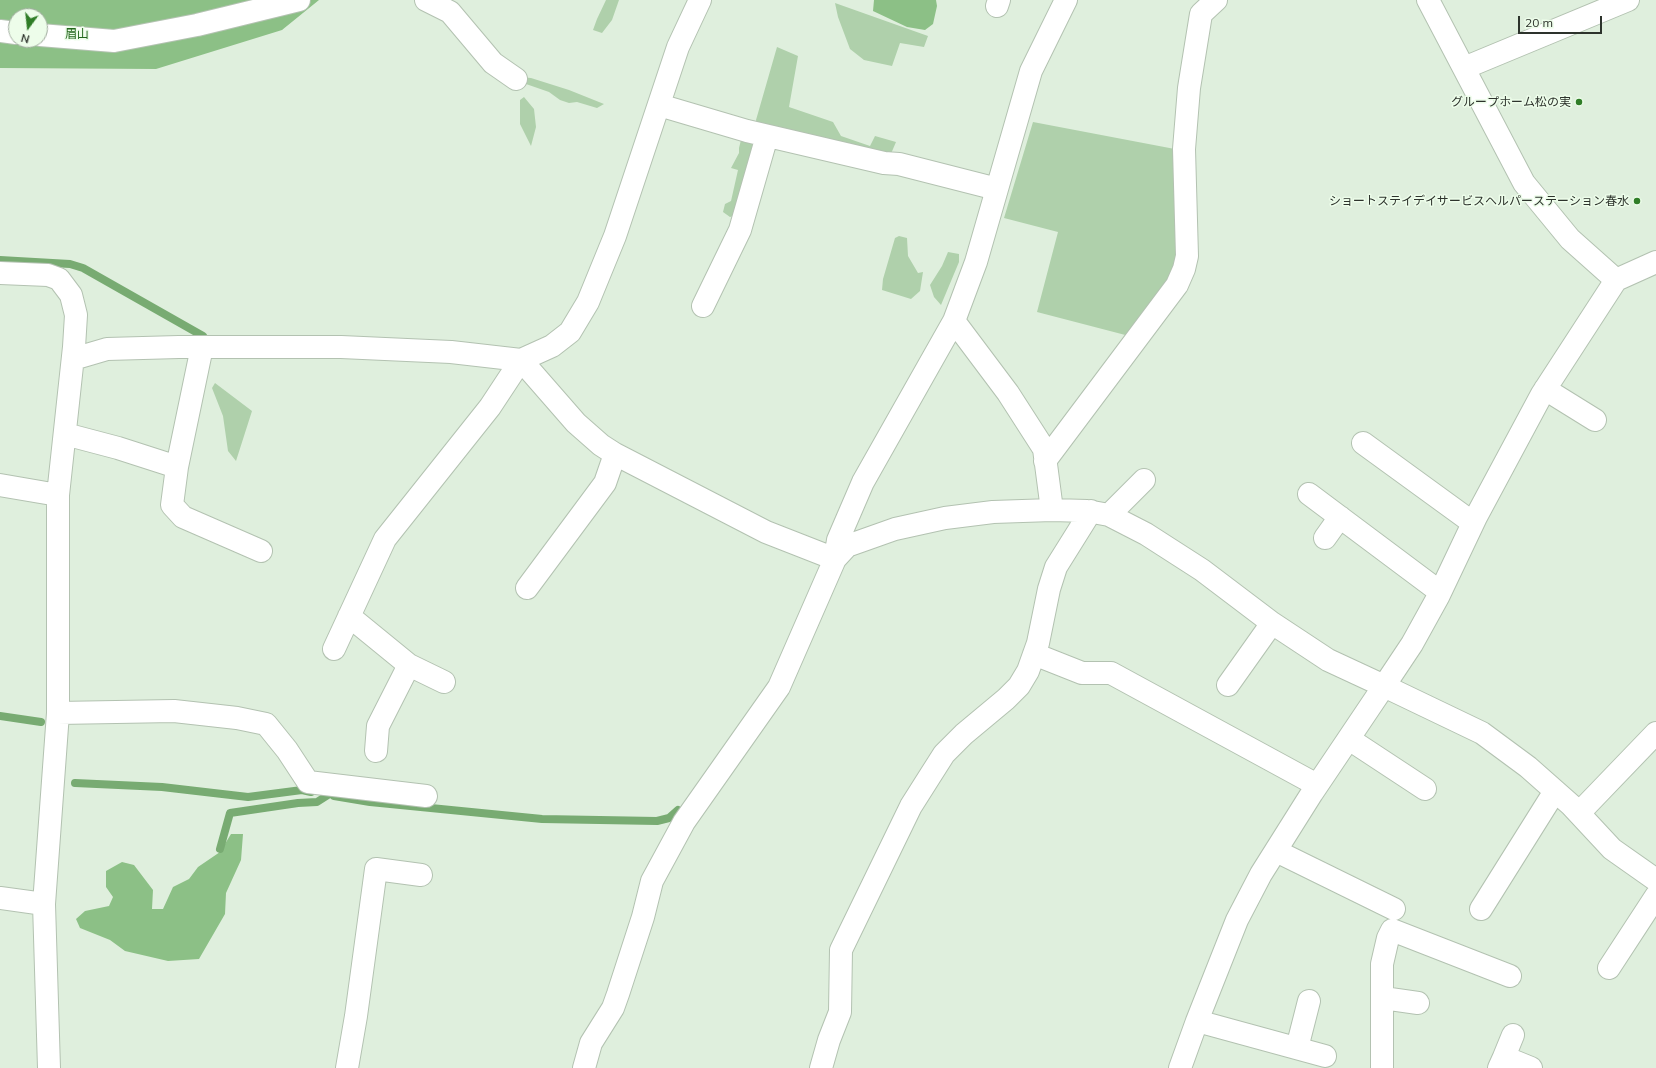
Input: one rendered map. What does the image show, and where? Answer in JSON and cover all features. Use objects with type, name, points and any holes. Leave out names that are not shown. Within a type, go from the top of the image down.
[{"type":"street","points":[[48,36],[114,41],[197,25],[299,0]]},
{"type":"street","points":[[426,0],[450,12],[493,63],[516,79]]},
{"type":"street","points":[[334,649],[385,539],[490,407],[522,360],[552,346],[570,332],[588,302],[615,236],[678,47],[700,0]]},
{"type":"street","points":[[584,1068],[591,1043],[613,1008],[643,917],[652,881],[684,822],[780,687],[835,559],[838,540],[863,482],[954,321],[976,262],[1031,71],[1066,0]]},
{"type":"street","points":[[1045,461],[1177,285],[1184,269],[1187,256],[1184,149],[1189,88],[1201,14],[1216,0]]},
{"type":"street","points":[[1428,0],[1524,183],[1570,239],[1616,280]]},
{"type":"street","points":[[1464,68],[1628,0]]},
{"type":"street","points":[[659,104],[767,136],[884,164],[899,164],[997,189]]},
{"type":"street","points":[[703,306],[740,230],[767,136]]},
{"type":"street","points":[[1180,1068],[1237,920],[1276,851],[1317,785],[1412,644],[1440,592],[1473,523],[1545,389],[1616,280],[1656,262]]},
{"type":"street","points":[[0,273],[48,275],[59,279],[71,295],[76,315],[73,359],[58,495],[58,713],[44,904],[49,1068]]},
{"type":"street","points":[[954,321],[1008,393],[1044,449],[1052,510]]},
{"type":"street","points":[[202,346],[176,467],[172,505],[183,517],[261,551]]},
{"type":"street","points":[[73,359],[107,349],[202,346],[341,346],[451,352],[522,360],[576,422],[601,445],[615,454],[766,532],[835,559]]},
{"type":"street","points":[[1545,389],[1595,420]]},
{"type":"street","points":[[65,434],[118,448],[176,467]]},
{"type":"street","points":[[1363,443],[1473,523]]},
{"type":"street","points":[[528,588],[605,483],[615,454]]},
{"type":"street","points":[[821,1068],[829,1040],[840,1012],[841,950],[911,806],[944,754],[964,734],[1006,699],[1019,686],[1028,672],[1038,643],[1049,589],[1056,567],[1100,513],[1144,480]]},
{"type":"street","points":[[0,485],[58,495]]},
{"type":"street","points":[[1309,494],[1440,592]]},
{"type":"street","points":[[835,559],[847,546],[895,529],[945,518],[993,512],[1052,510],[1100,513],[1146,534],[1202,570],[1272,623],[1328,660],[1482,733],[1528,767],[1555,791],[1579,813],[1612,849],[1656,880]]},
{"type":"street","points":[[1325,538],[1340,517]]},
{"type":"street","points":[[349,616],[409,665],[444,682]]},
{"type":"street","points":[[1228,685],[1272,623]]},
{"type":"street","points":[[1034,654],[1082,672],[1111,673],[1317,785]]},
{"type":"street","points":[[376,750],[378,726],[409,665]]},
{"type":"street","points":[[58,713],[174,711],[237,718],[266,724],[287,750],[308,782],[426,796]]},
{"type":"street","points":[[1579,813],[1656,733]]},
{"type":"street","points":[[1348,738],[1425,789]]},
{"type":"street","points":[[1481,909],[1555,791]]},
{"type":"street","points":[[1276,851],[1394,910]]},
{"type":"street","points":[[347,1068],[356,1016],[376,869],[421,876]]},
{"type":"street","points":[[1610,968],[1656,896]]},
{"type":"street","points":[[0,898],[44,904]]},
{"type":"street","points":[[1382,1068],[1382,964],[1388,938],[1392,930],[1510,976]]},
{"type":"street","points":[[1383,998],[1418,1003]]},
{"type":"street","points":[[1297,1048],[1310,1001]]},
{"type":"street","points":[[1197,1021],[1325,1056]]},
{"type":"street","points":[[1513,1035],[1502,1063],[1531,1068]]},
{"type":"green space","name":"眉山","points":[[0,0],[319,0],[282,30],[156,69],[0,68]]},
{"type":"green space","points":[[606,0],[619,0],[612,20],[602,33],[593,30]]},
{"type":"green space","points":[[874,0],[936,0],[937,6],[933,24],[925,30],[907,27],[873,11]]},
{"type":"green space","points":[[835,3],[928,36],[924,47],[900,43],[892,66],[864,60],[850,49],[838,17]]},
{"type":"green space","points":[[777,47],[798,56],[789,107],[833,122],[841,136],[870,146],[875,136],[896,142],[890,156],[757,124],[756,120]]},
{"type":"green space","points":[[520,77],[531,78],[569,90],[604,104],[597,108],[577,102],[569,103],[560,100],[549,92],[526,84],[520,80]]},
{"type":"green space","points":[[524,97],[534,109],[536,127],[531,146],[520,124],[520,100]]},
{"type":"green space","points":[[1033,122],[1180,150],[1182,266],[1133,337],[1037,312],[1058,232],[1004,218]]},
{"type":"green space","points":[[741,140],[753,140],[752,151],[740,214],[730,217],[723,212],[725,204],[731,201],[738,170],[731,168],[739,153]]},
{"type":"green space","points":[[899,236],[907,238],[908,256],[918,273],[923,272],[920,291],[911,299],[882,290],[883,279],[895,238]]},
{"type":"green space","points":[[948,252],[959,254],[959,262],[941,305],[934,297],[930,285],[942,266]]},
{"type":"green space","points":[[215,383],[252,411],[236,461],[228,451],[223,416],[212,388]]},
{"type":"green space","points":[[231,834],[243,834],[241,860],[226,893],[225,914],[199,959],[168,961],[125,951],[110,940],[80,928],[76,919],[85,911],[109,906],[113,897],[106,887],[106,871],[122,862],[134,865],[153,890],[152,909],[163,909],[173,887],[189,879],[198,867],[220,852]]},
{"type":"waterway","points":[[0,260],[70,264],[83,268],[203,336]]},
{"type":"waterway","points":[[0,716],[41,722]]},
{"type":"waterway","points":[[75,783],[162,787],[248,797],[302,790],[311,792]]},
{"type":"waterway","points":[[220,849],[230,813],[298,803],[317,802],[328,795]]},
{"type":"waterway","points":[[334,796],[370,802],[542,819],[657,821],[669,818],[678,810]]},
{"type":"place","name":"グループホーム松の実","points":[[1579,102]]},
{"type":"place","name":"ショートステイデイサービスヘルパーステーション春水","points":[[1637,201]]}]
